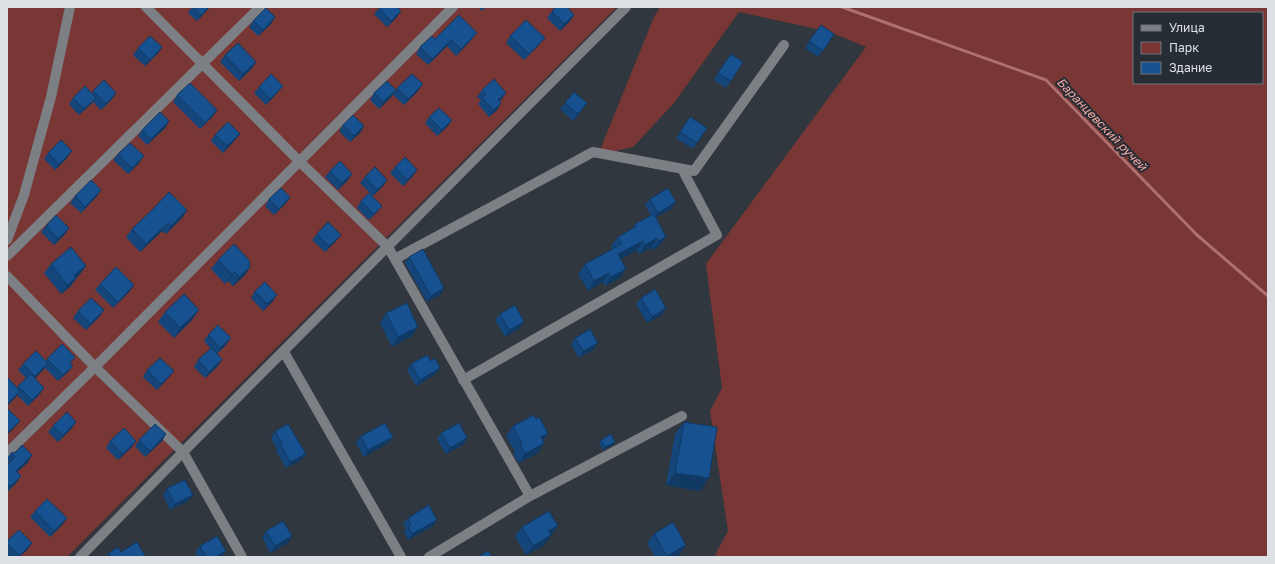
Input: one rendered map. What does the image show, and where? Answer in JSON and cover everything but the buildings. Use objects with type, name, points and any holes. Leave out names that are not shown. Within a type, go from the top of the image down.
[{"type":"lane","points":[[7,240],[24,195],[51,97],[70,7]]},
{"type":"lane","points":[[146,7],[299,161],[388,246],[530,496]]},
{"type":"lane","points":[[7,256],[260,7]]},
{"type":"lane","points":[[7,453],[95,367],[454,7]]},
{"type":"lane","points":[[80,557],[626,7]]},
{"type":"lane","points":[[395,258],[593,152],[694,171],[784,45]]},
{"type":"lane","points":[[463,380],[717,235],[682,169]]},
{"type":"lane","points":[[7,276],[95,367],[183,452],[242,557]]},
{"type":"lane","points":[[284,352],[401,557]]},
{"type":"lane","points":[[429,557],[530,496],[682,416]]},
{"type":"green space","points":[[7,7],[617,7],[67,557],[7,557]]},
{"type":"green space","points":[[660,7],[1268,7],[1268,557],[714,557],[728,531],[710,411],[722,388],[706,264],[866,47],[830,32],[739,12],[674,103],[633,147],[598,155],[654,17]]},
{"type":"waterway","name":"Баранцевский ручей","points":[[842,7],[1046,80],[1197,235],[1268,296]]}]
